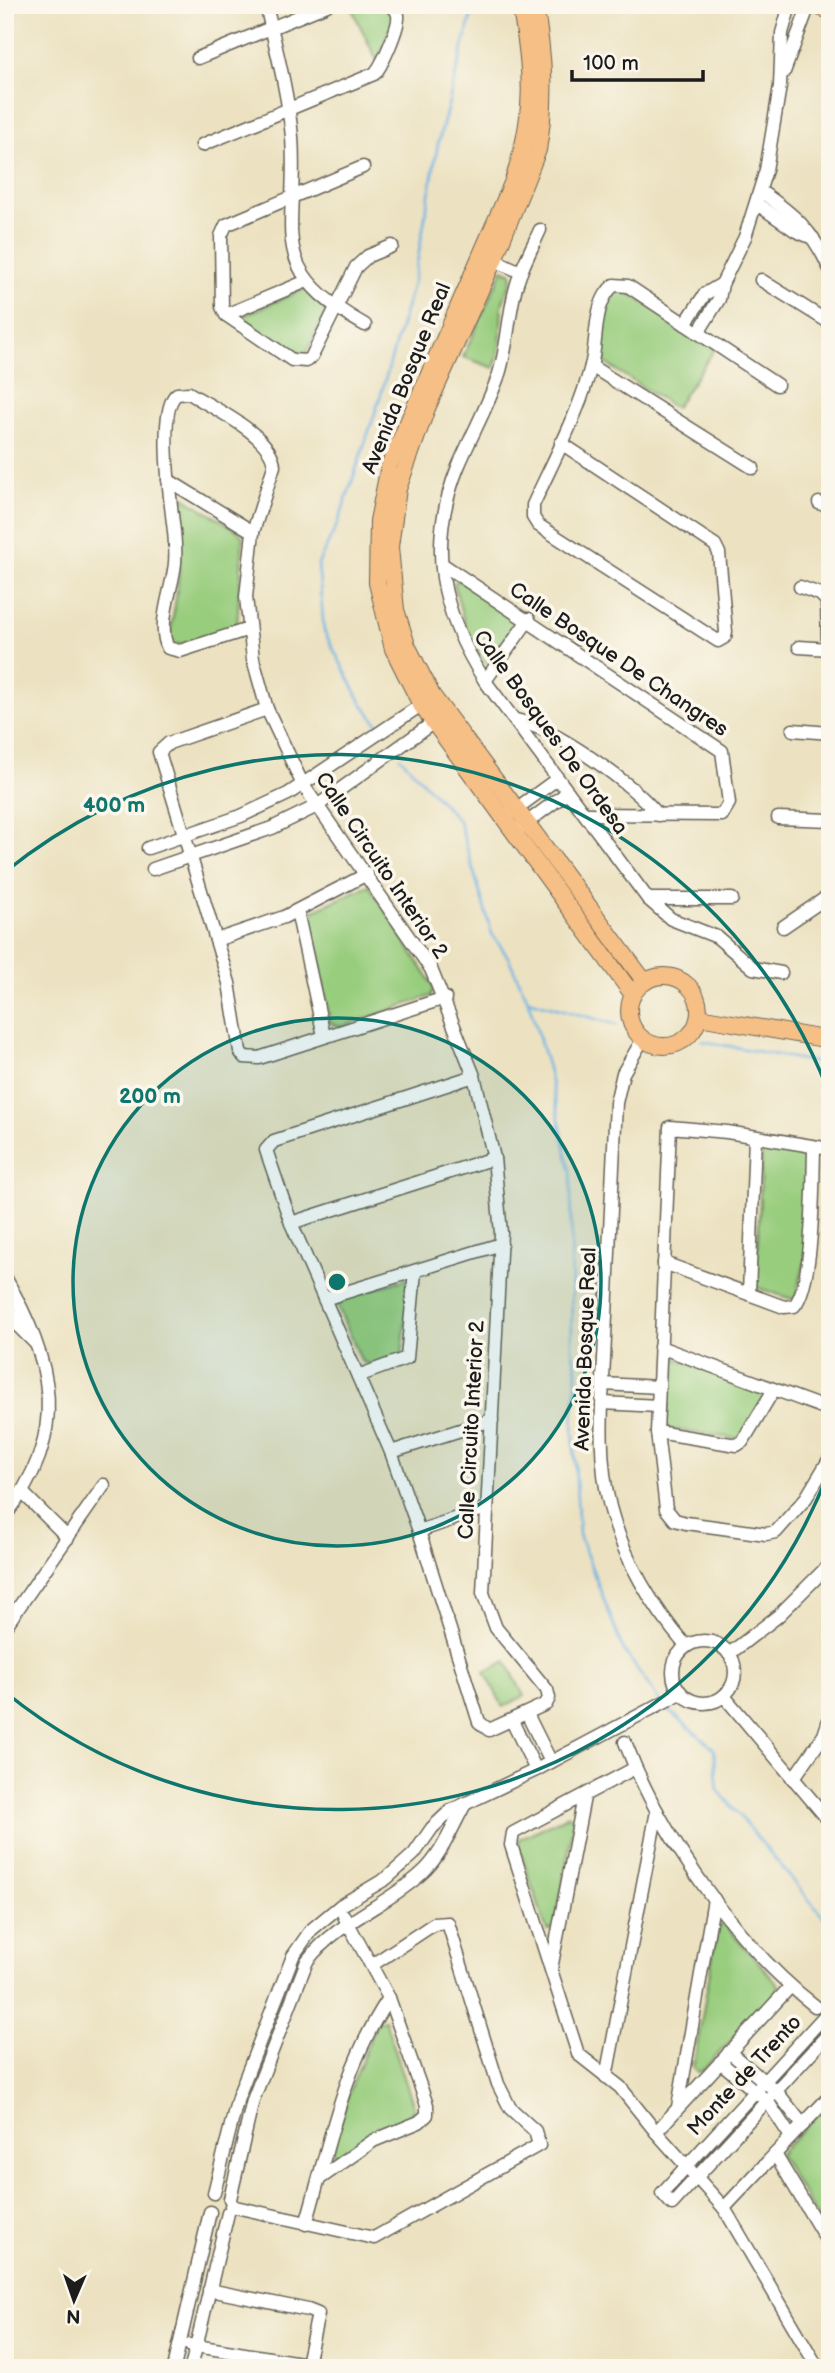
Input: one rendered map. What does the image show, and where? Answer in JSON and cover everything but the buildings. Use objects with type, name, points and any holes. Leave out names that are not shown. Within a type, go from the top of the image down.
[{"type":"main road","name":"Avenida Bosque Real","points":[[510,813],[432,695],[407,645],[396,610],[390,547],[398,489],[413,443],[442,359],[513,181],[525,144],[532,86],[520,5]]},
{"type":"main road","name":"Avenida Bosque Real","points":[[535,5],[544,63],[546,103],[532,169],[494,260],[389,466],[377,534],[377,583],[387,631],[402,670],[421,705],[645,982]]},
{"type":"main road","points":[[811,5],[830,11]]},
{"type":"main road","name":"Avenida Bosque Real","points":[[521,827],[633,995]]},
{"type":"main road","points":[[663,977],[682,982],[696,997],[699,1017],[690,1035],[672,1045],[652,1044],[643,1039],[631,1024],[629,1014],[633,995],[645,982],[663,977]]},
{"type":"main road","points":[[699,1017],[830,1040]]},
{"type":"street","points":[[266,5],[289,110],[292,148],[290,239],[307,281],[334,308],[365,325]]},
{"type":"street","points":[[198,58],[327,5]]},
{"type":"street","points":[[202,145],[378,71],[398,21],[397,12],[391,5]]},
{"type":"street","points":[[698,333],[717,303],[722,284],[759,198],[774,136],[780,86],[782,33],[790,5]]},
{"type":"street","points":[[780,86],[811,5]]},
{"type":"street","points":[[363,167],[223,227],[220,290],[226,315],[292,360],[303,362],[312,356],[334,308],[361,260],[393,246]]},
{"type":"street","points":[[759,198],[796,232],[821,245],[830,269]]},
{"type":"street","name":"Calle Bosques De Ordesa","points":[[540,230],[521,272],[498,376],[457,470],[447,502],[442,564],[449,613],[456,632],[485,681],[648,899],[671,919],[717,937],[753,968],[781,973]]},
{"type":"street","points":[[494,260],[521,272]]},
{"type":"street","points":[[761,280],[830,323]]},
{"type":"street","points":[[226,315],[307,281]]},
{"type":"street","points":[[685,324],[705,295],[722,284]]},
{"type":"street","points":[[561,443],[715,545],[719,553],[726,632],[722,640],[713,640],[535,522],[533,505],[591,366],[600,310],[608,291],[614,285],[628,286],[777,385]]},
{"type":"street","points":[[591,366],[753,468]]},
{"type":"street","name":"Calle Circuito Interior 2","points":[[168,481],[170,404],[177,394],[189,393],[261,440],[274,456],[274,466],[253,532],[246,597],[257,676],[267,709],[303,785],[413,939],[444,998],[474,1076],[494,1158],[500,1244],[482,1575],[484,1604],[503,1638],[549,1695],[546,1704],[512,1721],[485,1729],[479,1722],[419,1531]]},
{"type":"street","points":[[168,481],[253,532]]},
{"type":"street","points":[[168,481],[176,546],[165,628],[168,648],[180,651],[249,629]]},
{"type":"street","name":"Calle Bosque De Changres","points":[[442,564],[719,747],[725,762],[729,803],[726,813],[718,817],[658,815]]},
{"type":"street","points":[[799,647],[829,649],[827,601],[820,594],[800,587]]},
{"type":"street","points":[[485,681],[529,619]]},
{"type":"street","points":[[148,848],[263,807],[303,785],[421,705]]},
{"type":"street","points":[[267,709],[169,743],[160,749],[159,755],[229,983],[240,1051],[244,1057],[259,1058],[444,998]]},
{"type":"street","points":[[515,720],[540,727],[556,736],[635,791],[658,815]]},
{"type":"street","points":[[153,869],[272,828],[317,806],[434,722]]},
{"type":"street","points":[[793,730],[830,733]]},
{"type":"street","points":[[510,813],[556,779]]},
{"type":"street","points":[[521,827],[568,792]]},
{"type":"street","points":[[586,814],[658,815]]},
{"type":"street","points":[[778,818],[830,820]]},
{"type":"street","points":[[216,940],[297,911],[367,874]]},
{"type":"street","points":[[783,927],[830,895]]},
{"type":"street","points":[[648,899],[732,899]]},
{"type":"street","points":[[297,911],[324,1036]]},
{"type":"street","name":"Avenida Bosque Real","points":[[643,1039],[623,1073],[617,1091],[603,1384],[604,1480],[619,1535],[645,1593],[686,1646]]},
{"type":"street","points":[[474,1076],[270,1143],[267,1154],[292,1223],[391,1452],[419,1531],[485,1508]]},
{"type":"street","points":[[830,1149],[814,1149],[755,1137],[670,1127],[657,1432],[666,1509],[675,1520],[686,1523],[766,1534],[776,1532],[806,1498],[830,1458]]},
{"type":"street","points":[[749,1293],[755,1137]]},
{"type":"street","points":[[664,1263],[784,1307],[794,1306],[800,1298],[811,1224],[814,1149]]},
{"type":"street","points":[[292,1223],[494,1158]]},
{"type":"street","points":[[324,1299],[500,1244]]},
{"type":"street","points":[[358,1376],[407,1358],[415,1271]]},
{"type":"street","points":[[5,1276],[31,1323],[46,1375],[49,1412],[40,1456],[23,1493],[5,1516]]},
{"type":"street","points":[[5,1304],[19,1327],[35,1343]]},
{"type":"street","points":[[660,1347],[830,1410]]},
{"type":"street","points":[[603,1384],[659,1387]]},
{"type":"street","points":[[657,1432],[737,1445],[743,1441],[773,1391]]},
{"type":"street","points":[[603,1403],[658,1406]]},
{"type":"street","points":[[391,1452],[492,1420]]},
{"type":"street","points":[[5,1627],[34,1581],[68,1538],[104,1485]]},
{"type":"street","points":[[23,1493],[68,1538]]},
{"type":"street","points":[[729,1654],[778,1616],[830,1564]]},
{"type":"street","points":[[174,2368],[210,2212],[207,2202],[214,2193],[238,2097],[293,1956],[311,1930],[340,1906],[387,1878],[414,1854],[440,1818],[675,1696],[697,1702],[716,1701],[724,1696],[735,1676],[729,1654],[714,1642],[695,1642],[686,1646],[673,1663],[675,1696]]},
{"type":"street","points":[[724,1696],[830,1822]]},
{"type":"street","points":[[527,1714],[551,1762]]},
{"type":"street","points":[[793,1779],[827,1738],[830,1717]]},
{"type":"street","points":[[512,1721],[536,1770]]},
{"type":"street","points":[[625,1742],[657,1811],[713,1899],[790,1987],[815,2006]]},
{"type":"street","points":[[635,1768],[584,1797],[516,1830],[511,1841],[551,1973],[578,2054],[620,2087],[685,2166],[724,2208],[818,2368]]},
{"type":"street","points":[[551,1973],[584,1797]]},
{"type":"street","points":[[191,2368],[253,2100],[307,1961],[321,1942],[347,1922],[423,1872],[442,1848],[465,1804]]},
{"type":"street","points":[[606,2077],[657,1811]]},
{"type":"street","points":[[678,2107],[713,1899]]},
{"type":"street","points":[[319,2179],[373,2141],[419,2122],[427,2115],[427,2105],[389,1998],[340,1906]]},
{"type":"street","points":[[214,2193],[222,2192],[230,2206],[362,2237],[378,2237],[540,2145],[536,2131],[510,2108],[498,2084],[448,1923],[434,1924],[372,1965]]},
{"type":"street","points":[[656,2132],[790,1987]]},
{"type":"street","points":[[306,2224],[344,2087],[376,2018],[389,1998]]},
{"type":"street","name":"Monte de Trento","points":[[830,2010],[662,2193],[673,2204],[830,2032]]},
{"type":"street","points":[[724,2057],[765,2081],[791,2137]]},
{"type":"street","points":[[724,2057],[755,2092],[772,2097],[803,2125]]},
{"type":"street","points":[[724,2208],[830,2096]]},
{"type":"street","points":[[820,2107],[830,2117]]},
{"type":"street","points":[[775,2154],[830,2246]]},
{"type":"street","points":[[210,2212],[221,2216],[230,2206]]},
{"type":"street","points":[[179,2344],[307,2366],[318,2319],[313,2311],[209,2290]]},
{"type":"green space","points":[[350,5],[383,5],[392,13],[393,22],[377,61]]},
{"type":"green space","points":[[503,269],[512,273],[512,277],[502,306],[500,344],[494,368],[463,357]]},
{"type":"green space","points":[[306,288],[325,306],[326,313],[306,353],[299,356],[239,318]]},
{"type":"green space","points":[[621,288],[715,349],[675,408],[602,361],[600,344],[603,322],[610,301]]},
{"type":"green space","points":[[182,496],[238,531],[243,537],[237,627],[178,645],[169,639],[179,571],[176,502]]},
{"type":"green space","points":[[458,579],[516,617],[517,625],[494,662],[484,663],[467,633],[454,584]]},
{"type":"green space","points":[[369,885],[434,987],[431,996],[340,1027],[330,1023],[319,955],[307,917],[310,912]]},
{"type":"green space","points":[[765,1149],[805,1155],[808,1161],[808,1250],[795,1300],[756,1285],[762,1151]]},
{"type":"green space","points":[[406,1279],[409,1283],[402,1355],[369,1364],[362,1362],[337,1305],[339,1300]]},
{"type":"green space","points":[[675,1358],[765,1390],[767,1396],[738,1439],[669,1429],[666,1425],[669,1362]]},
{"type":"green space","points":[[506,1661],[524,1696],[503,1707],[485,1672]]},
{"type":"green space","points":[[569,1815],[574,1819],[555,1928],[547,1930],[518,1845],[519,1839]]},
{"type":"green space","points":[[724,1924],[779,1985],[779,1990],[702,2071],[697,2072],[693,2068],[718,1926]]},
{"type":"green space","points":[[385,2020],[414,2107],[411,2116],[341,2156],[332,2153],[347,2098],[377,2022]]},
{"type":"green space","points":[[820,2112],[830,2121],[830,2239],[779,2154]]},
{"type":"waterway","points":[[380,727],[361,702],[324,631],[318,564],[338,523],[379,401],[414,280],[438,144],[474,5]]},
{"type":"waterway","points":[[400,757],[459,821],[492,934],[508,957],[528,1000],[548,1068],[571,1174],[572,1350],[577,1371],[573,1426],[579,1535],[623,1649],[659,1700]]},
{"type":"waterway","points":[[528,1000],[617,1025]]},
{"type":"waterway","points":[[702,1041],[830,1065]]},
{"type":"waterway","points":[[666,1708],[714,1749],[718,1790],[830,1925]]}]
